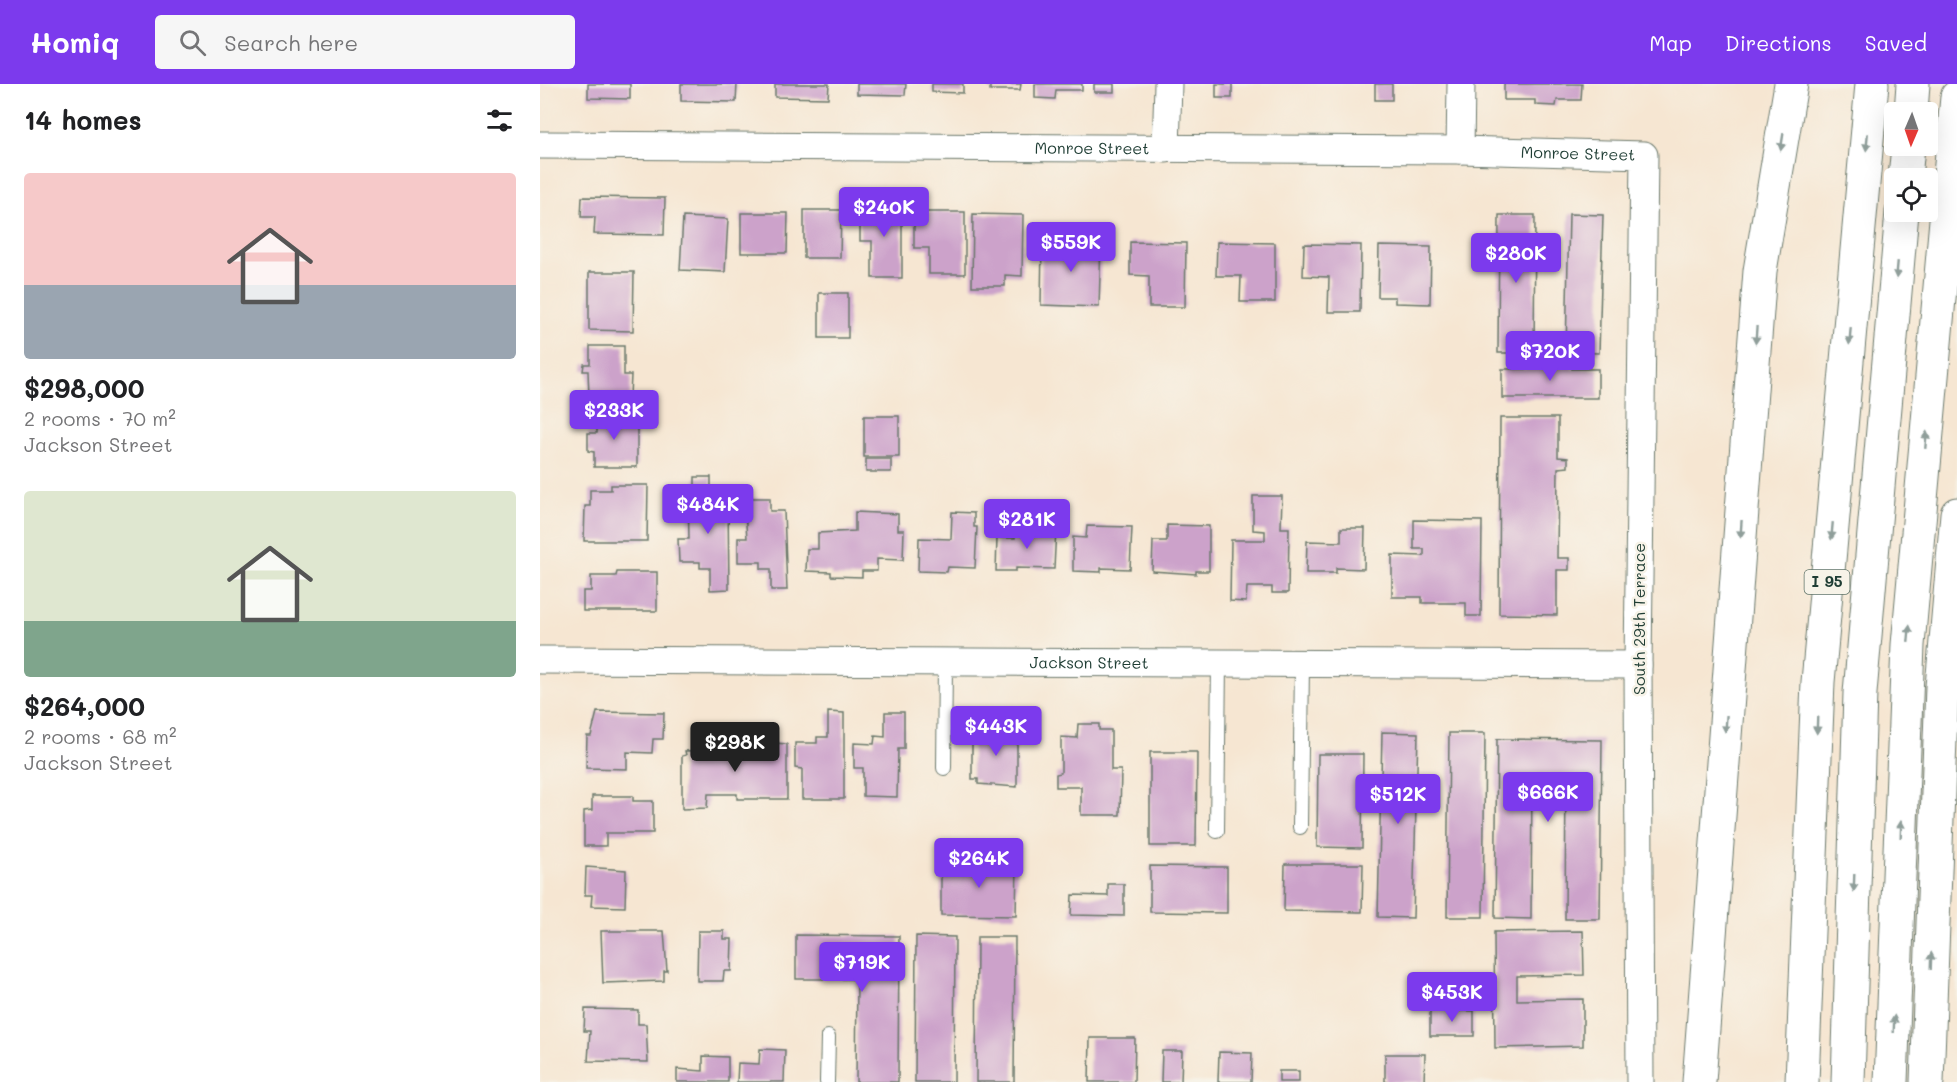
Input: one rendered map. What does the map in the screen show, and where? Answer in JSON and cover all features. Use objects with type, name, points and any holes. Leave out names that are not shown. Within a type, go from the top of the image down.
[{"type":"highway","points":[[1699,1082],[1760,271],[1791,84]]},
{"type":"highway","name":"I 95","points":[[1802,1082],[1818,682],[1872,84]]},
{"type":"highway","points":[[1912,102],[1913,84]]},
{"type":"highway","points":[[1891,1082],[1908,645],[1957,97]]},
{"type":"highway","points":[[1848,1082],[1860,693],[1901,222]]},
{"type":"highway","points":[[1927,1082],[1942,687],[1957,514]]},
{"type":"street","points":[[1166,149],[1168,84]]},
{"type":"street","points":[[1460,150],[1461,84]]},
{"type":"street","name":"Monroe Street","points":[[540,145],[1460,150],[1644,155]]},
{"type":"street","name":"South 29th Terrace","points":[[1640,1082],[1638,665],[1644,155]]},
{"type":"street","name":"Jackson Street","points":[[540,660],[1638,665]]},
{"type":"lane","points":[[944,768],[945,662]]},
{"type":"lane","points":[[1217,831],[1219,663]]},
{"type":"lane","points":[[1300,827],[1302,664]]},
{"type":"lane","points":[[827,1082],[828,1036]]},
{"type":"building","points":[[588,84],[630,84],[630,99],[588,98]]},
{"type":"building","points":[[681,84],[737,84],[736,102],[681,101]]},
{"type":"building","points":[[775,84],[829,84],[828,98],[775,97]]},
{"type":"building","points":[[857,84],[906,84],[905,95],[857,94]]},
{"type":"building","points":[[932,84],[963,84],[963,93],[932,92]]},
{"type":"building","points":[[980,84],[1021,84],[1020,90],[990,90],[990,86]]},
{"type":"building","points":[[1035,84],[1082,84],[1082,90],[1056,90],[1055,99],[1035,98]]},
{"type":"building","points":[[1094,84],[1114,84],[1114,92],[1094,92]]},
{"type":"building","points":[[1216,84],[1232,84],[1232,98],[1216,98]]},
{"type":"building","points":[[1375,84],[1392,84],[1392,100],[1375,100]]},
{"type":"building","points":[[1504,84],[1582,84],[1581,100],[1557,100],[1556,106],[1535,105],[1535,100],[1504,100]]},
{"type":"building","points":[[582,197],[665,198],[664,235],[594,234],[595,217],[581,217]]},
{"type":"building","points":[[860,205],[902,205],[902,278],[872,278],[872,241],[860,241]]},
{"type":"building","points":[[804,210],[841,210],[840,258],[804,258]]},
{"type":"building","points":[[914,212],[965,212],[965,274],[929,274],[929,248],[914,248]]},
{"type":"building","points":[[741,213],[788,213],[787,253],[741,253]]},
{"type":"building","points":[[973,214],[1023,215],[1022,276],[1005,275],[1005,286],[972,286]]},
{"type":"building","points":[[1569,214],[1603,215],[1599,353],[1566,352]]},
{"type":"building","points":[[1499,215],[1535,215],[1534,353],[1498,353]]},
{"type":"building","points":[[683,217],[728,219],[725,272],[680,270]]},
{"type":"building","points":[[1042,240],[1101,241],[1099,307],[1041,305]]},
{"type":"building","points":[[1130,242],[1186,243],[1185,307],[1149,307],[1149,276],[1130,275]]},
{"type":"building","points":[[1217,242],[1275,243],[1275,302],[1240,302],[1241,276],[1216,276]]},
{"type":"building","points":[[1304,244],[1361,245],[1360,312],[1328,312],[1329,277],[1303,276]]},
{"type":"building","points":[[1379,246],[1431,247],[1430,304],[1395,303],[1395,297],[1378,297]]},
{"type":"building","points":[[589,272],[634,272],[633,331],[589,330]]},
{"type":"building","points":[[819,293],[848,293],[848,338],[819,338]]},
{"type":"building","points":[[590,346],[624,346],[624,375],[631,375],[630,396],[589,396],[588,371],[583,371],[584,364],[590,364]]},
{"type":"building","points":[[1564,361],[1572,362],[1572,369],[1598,369],[1598,398],[1502,398],[1502,369],[1526,369],[1526,365],[1564,365]]},
{"type":"building","points":[[592,416],[637,416],[637,467],[594,467],[594,452],[588,451],[588,433],[597,433],[597,427],[592,427]]},
{"type":"building","points":[[864,416],[899,416],[899,457],[864,457]]},
{"type":"building","points":[[1500,418],[1558,418],[1558,457],[1568,458],[1568,467],[1558,468],[1557,558],[1569,558],[1569,570],[1557,570],[1557,615],[1499,614]]},
{"type":"building","points":[[866,459],[891,459],[891,472],[866,472]]},
{"type":"building","points":[[695,477],[711,477],[711,501],[728,500],[729,589],[710,590],[710,568],[700,568],[700,562],[679,562],[678,539],[689,539],[688,495],[695,495]]},
{"type":"building","points":[[611,485],[648,485],[647,541],[584,541],[585,506],[590,506],[590,490],[611,490]]},
{"type":"building","points":[[1253,496],[1282,496],[1281,528],[1289,528],[1288,593],[1272,593],[1272,587],[1247,587],[1246,602],[1230,601],[1231,540],[1265,540],[1265,531],[1253,530]]},
{"type":"building","points":[[749,498],[770,498],[770,511],[784,511],[787,590],[771,590],[771,569],[761,569],[761,562],[738,562],[738,538],[747,538],[745,511],[748,511]]},
{"type":"building","points":[[855,512],[898,514],[898,530],[904,530],[903,560],[877,559],[877,571],[862,571],[862,577],[831,576],[831,572],[806,571],[807,549],[818,549],[818,533],[855,531]]},
{"type":"building","points":[[952,512],[974,513],[974,527],[977,527],[975,568],[948,567],[947,572],[918,571],[919,538],[951,539]]},
{"type":"building","points":[[1414,520],[1482,521],[1481,616],[1466,616],[1466,603],[1422,603],[1422,597],[1392,597],[1392,555],[1424,556],[1424,549],[1414,549]]},
{"type":"building","points":[[1167,525],[1209,526],[1209,571],[1196,571],[1196,574],[1152,571],[1153,541],[1167,541]]},
{"type":"building","points":[[1087,526],[1132,527],[1130,569],[1101,568],[1101,572],[1073,571],[1073,537],[1086,538]]},
{"type":"building","points":[[1015,527],[1056,528],[1054,569],[1016,568],[1016,571],[996,571],[997,538],[1015,538]]},
{"type":"building","points":[[1341,528],[1365,528],[1364,569],[1336,568],[1336,573],[1306,573],[1307,541],[1341,542]]},
{"type":"building","points":[[617,572],[657,572],[657,611],[583,611],[583,591],[591,591],[591,576],[616,576]]},
{"type":"building","points":[[597,712],[664,713],[663,739],[653,739],[652,753],[627,752],[627,769],[586,768],[587,736],[591,736]]},
{"type":"building","points":[[828,712],[844,713],[844,799],[802,799],[802,769],[795,768],[795,743],[817,743],[817,737],[828,737]]},
{"type":"building","points":[[885,712],[904,712],[904,749],[898,749],[897,797],[863,796],[863,768],[854,768],[854,743],[874,744],[875,736],[885,737]]},
{"type":"building","points":[[1078,724],[1099,724],[1099,730],[1111,730],[1111,770],[1121,770],[1120,815],[1081,815],[1081,787],[1056,787],[1056,774],[1061,773],[1061,737],[1077,738]]},
{"type":"building","points":[[990,727],[1017,727],[1017,787],[978,784],[978,779],[972,779],[972,738],[983,738],[983,732],[990,732]]},
{"type":"building","points":[[1382,732],[1418,733],[1413,918],[1378,917]]},
{"type":"building","points":[[1449,733],[1485,733],[1483,917],[1447,917]]},
{"type":"building","points":[[1497,739],[1602,740],[1600,919],[1565,919],[1566,776],[1532,776],[1531,919],[1495,918]]},
{"type":"building","points":[[735,740],[787,744],[787,799],[737,799],[737,794],[708,794],[707,808],[682,809],[682,756],[686,755],[685,751],[735,749]]},
{"type":"building","points":[[1150,752],[1197,752],[1196,846],[1150,846]]},
{"type":"building","points":[[1318,754],[1363,754],[1362,848],[1317,847]]},
{"type":"building","points":[[592,796],[633,796],[633,801],[653,801],[653,833],[606,833],[606,846],[584,846],[584,811],[592,810]]},
{"type":"building","points":[[941,863],[1017,863],[1016,916],[941,915]]},
{"type":"building","points":[[1285,864],[1363,864],[1362,912],[1284,911]]},
{"type":"building","points":[[1150,866],[1227,867],[1227,913],[1150,912]]},
{"type":"building","points":[[586,867],[626,870],[625,907],[591,906],[592,895],[585,895]]},
{"type":"building","points":[[1108,884],[1124,884],[1124,916],[1071,915],[1072,895],[1108,896]]},
{"type":"building","points":[[601,931],[664,931],[667,971],[664,971],[664,981],[603,983]]},
{"type":"building","points":[[698,931],[724,931],[724,939],[732,939],[731,971],[724,971],[723,981],[697,981]]},
{"type":"building","points":[[1583,931],[1584,975],[1517,976],[1517,1000],[1583,999],[1583,1046],[1495,1048],[1494,932]]},
{"type":"building","points":[[796,935],[899,936],[898,1082],[856,1082],[857,979],[796,979]]},
{"type":"building","points":[[916,936],[955,937],[954,1082],[915,1082]]},
{"type":"building","points":[[977,937],[1015,937],[1014,1082],[976,1082]]},
{"type":"building","points":[[585,1009],[638,1010],[638,1024],[646,1024],[648,1062],[588,1061],[590,1031],[584,1031]]},
{"type":"building","points":[[1430,1010],[1474,1011],[1474,1036],[1430,1036]]},
{"type":"building","points":[[1090,1038],[1135,1038],[1134,1082],[1089,1082]]},
{"type":"building","points":[[760,1049],[785,1050],[784,1082],[737,1082],[738,1063],[759,1064]]},
{"type":"building","points":[[1162,1051],[1182,1051],[1181,1082],[1161,1082]]},
{"type":"building","points":[[1219,1052],[1252,1053],[1251,1082],[1218,1082]]},
{"type":"building","points":[[1385,1054],[1425,1054],[1424,1082],[1385,1082]]},
{"type":"building","points":[[703,1056],[728,1057],[728,1082],[677,1082],[677,1069],[703,1071]]},
{"type":"building","points":[[1279,1071],[1299,1071],[1299,1082],[1279,1082]]}]
